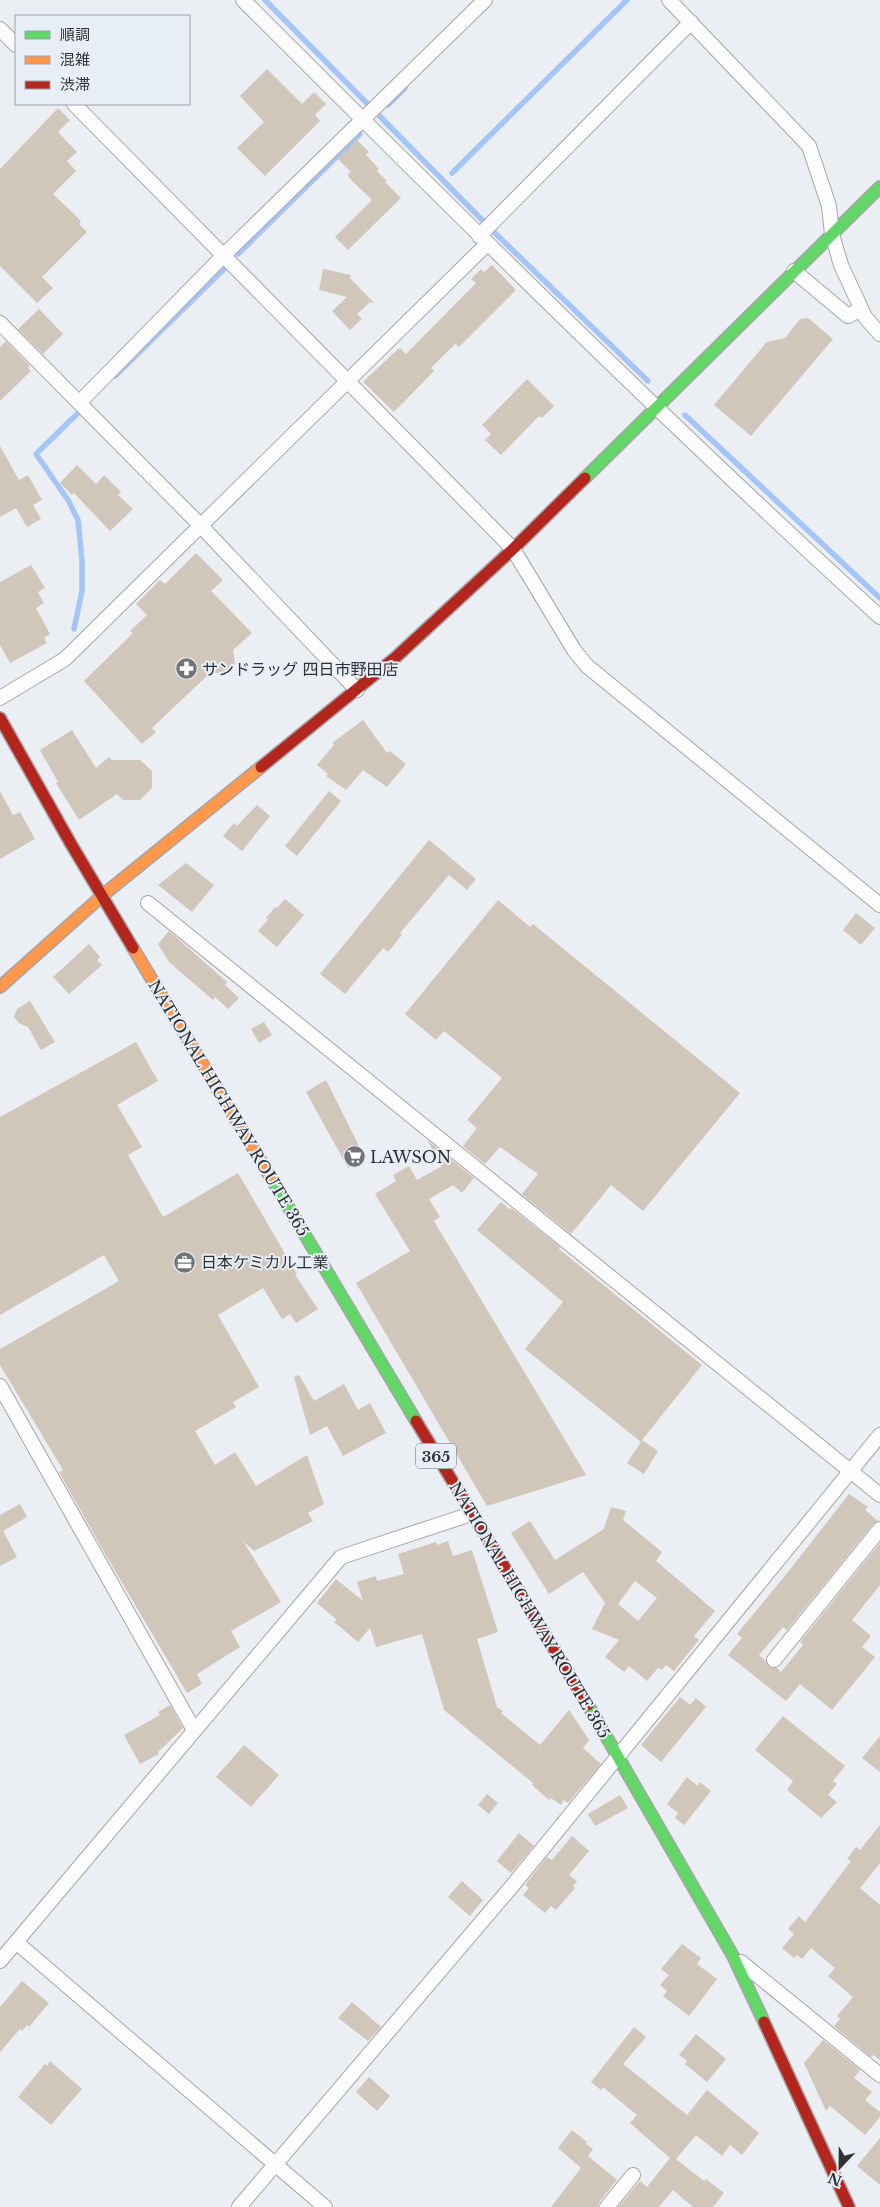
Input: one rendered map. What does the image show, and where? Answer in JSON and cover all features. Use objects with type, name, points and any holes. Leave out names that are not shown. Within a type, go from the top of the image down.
[{"type":"main road","points":[[0,987],[103,895],[396,658],[514,548],[880,187]]},
{"type":"main road","name":"NATIONAL HIGHWAY ROUTE 365","points":[[0,718],[471,1514],[619,1756],[733,1956],[849,2207]]},
{"type":"street","points":[[243,0],[482,238],[880,617]]},
{"type":"street","points":[[78,403],[224,254],[485,0]]},
{"type":"street","points":[[669,0],[809,146],[829,206],[832,234],[841,265],[865,317],[880,334]]},
{"type":"street","points":[[0,698],[65,659],[347,380],[482,238],[497,217],[691,22]]},
{"type":"street","points":[[0,29],[15,44]]},
{"type":"street","points":[[75,105],[514,548],[574,650],[587,666],[880,905]]},
{"type":"street","points":[[794,271],[848,316],[861,308]]},
{"type":"street","points":[[0,323],[200,525],[356,690]]},
{"type":"street","points":[[148,903],[880,1495]]},
{"type":"street","points":[[0,1386],[194,1730]]},
{"type":"street","points":[[239,2207],[501,1900],[880,1435]]},
{"type":"street","points":[[0,1962],[341,1557],[471,1514]]},
{"type":"street","points":[[774,1660],[880,1529]]},
{"type":"street","points":[[16,1942],[325,2207]]},
{"type":"street","points":[[733,1956],[880,2075]]},
{"type":"street","points":[[607,2207],[633,2175]]},
{"type":"building","points":[[267,69],[302,104],[314,92],[326,104],[315,115],[320,121],[265,176],[237,148],[264,122],[240,96]]},
{"type":"building","points":[[58,108],[70,120],[58,132],[77,152],[67,161],[76,171],[53,194],[81,221],[79,224],[87,232],[42,277],[53,288],[37,303],[0,266],[0,169]]},
{"type":"building","points":[[357,140],[369,152],[366,155],[379,169],[377,171],[387,181],[385,182],[401,198],[348,250],[335,237],[372,200],[349,178],[348,174],[351,172],[338,159]]},
{"type":"building","points":[[492,265],[516,290],[459,347],[455,344],[431,368],[434,371],[394,412],[363,382],[398,349],[401,349],[406,354],[476,283],[471,279],[481,269],[484,272]]},
{"type":"building","points":[[323,269],[351,275],[350,278],[374,303],[370,302],[357,314],[362,319],[350,330],[332,311],[347,297],[319,290]]},
{"type":"building","points":[[39,309],[63,334],[43,354],[18,329]]},
{"type":"building","points":[[808,318],[833,339],[751,436],[714,405],[767,342],[785,338],[800,319]]},
{"type":"building","points":[[6,341],[30,366],[28,368],[31,371],[0,401],[0,347]]},
{"type":"building","points":[[527,379],[554,406],[542,418],[539,416],[501,455],[485,440],[491,434],[482,425]]},
{"type":"building","points":[[0,446],[19,480],[28,475],[42,500],[33,505],[41,519],[27,527],[16,508],[0,517]]},
{"type":"building","points":[[77,465],[96,484],[104,475],[121,492],[118,495],[133,509],[110,531],[74,493],[72,495],[60,483]]},
{"type":"building","points":[[196,553],[223,580],[211,591],[252,633],[233,650],[235,663],[231,671],[223,674],[211,672],[152,728],[156,732],[142,744],[84,681],[133,633],[130,631],[147,615],[136,604],[160,580],[165,584]]},
{"type":"building","points":[[31,565],[45,588],[38,592],[44,603],[36,608],[50,634],[44,638],[47,643],[10,663],[0,645],[0,582]]},
{"type":"building","points":[[363,720],[387,753],[390,751],[406,764],[387,787],[363,770],[346,790],[326,776],[328,774],[317,765],[334,745],[332,743]]},
{"type":"building","points":[[72,730],[96,768],[109,757],[112,760],[140,760],[152,771],[152,788],[140,800],[123,800],[117,794],[79,820],[56,783],[58,782],[40,750]]},
{"type":"building","points":[[0,791],[13,815],[20,812],[35,839],[0,859]]},
{"type":"building","points":[[329,791],[341,801],[297,856],[285,846]]},
{"type":"building","points":[[257,805],[270,816],[242,851],[223,836],[234,823],[237,826]]},
{"type":"building","points":[[429,840],[476,879],[467,890],[449,875],[400,933],[402,935],[388,952],[383,948],[345,994],[320,974]]},
{"type":"building","points":[[186,863],[214,885],[192,912],[158,885]]},
{"type":"building","points":[[285,899],[304,915],[277,947],[258,931],[268,920],[266,918],[275,907],[277,908]]},
{"type":"building","points":[[498,900],[530,927],[533,924],[740,1093],[643,1211],[611,1185],[571,1234],[522,1194],[538,1174],[500,1147],[485,1164],[463,1146],[477,1128],[467,1120],[502,1078],[444,1031],[436,1040],[405,1014]]},
{"type":"building","points":[[856,913],[875,928],[861,945],[843,930]]},
{"type":"building","points":[[169,931],[227,982],[225,985],[239,998],[228,1009],[215,997],[213,1000],[169,962],[158,944]]},
{"type":"building","points":[[89,944],[100,957],[97,960],[102,965],[69,994],[53,977]]},
{"type":"building","points":[[30,1001],[55,1042],[41,1050],[28,1027],[19,1023],[14,1017],[17,1009]]},
{"type":"building","points":[[264,1022],[272,1035],[259,1043],[251,1029]]},
{"type":"building","points":[[136,1042],[158,1081],[117,1105],[142,1147],[128,1155],[163,1217],[238,1173],[297,1274],[295,1275],[318,1309],[296,1323],[290,1314],[282,1319],[263,1288],[218,1315],[259,1387],[233,1402],[236,1407],[195,1431],[215,1465],[235,1452],[256,1486],[307,1455],[324,1504],[308,1513],[313,1521],[254,1551],[243,1541],[281,1602],[231,1631],[240,1647],[197,1674],[202,1684],[187,1693],[59,1472],[63,1470],[0,1365],[0,1349],[119,1281],[104,1255],[0,1315],[0,1117]]},
{"type":"building","points":[[326,1080],[365,1158],[348,1168],[306,1092]]},
{"type":"building","points":[[427,1140],[474,1178],[462,1193],[453,1185],[429,1199],[440,1217],[434,1221],[586,1475],[487,1506],[356,1283],[410,1251],[375,1194],[396,1181],[393,1175],[409,1166],[417,1180],[442,1166]]},
{"type":"building","points":[[501,1202],[560,1247],[559,1249],[702,1365],[642,1440],[658,1451],[644,1474],[627,1463],[641,1442],[525,1349],[563,1302],[477,1230]]},
{"type":"building","points":[[299,1375],[314,1401],[344,1384],[358,1410],[370,1403],[386,1433],[343,1456],[327,1426],[310,1435],[294,1377]]},
{"type":"building","points":[[849,1494],[868,1507],[865,1510],[878,1521],[873,1524],[787,1630],[783,1627],[759,1655],[769,1667],[777,1668],[781,1672],[803,1645],[800,1642],[880,1543],[880,1585],[852,1620],[871,1636],[862,1647],[875,1657],[832,1710],[800,1684],[786,1701],[728,1655],[742,1638],[737,1634]]},
{"type":"building","points":[[20,1504],[27,1517],[3,1531],[17,1557],[0,1566],[0,1515]]},
{"type":"building","points":[[611,1507],[626,1511],[623,1520],[662,1552],[656,1561],[715,1611],[694,1636],[699,1640],[674,1671],[666,1665],[662,1670],[658,1668],[647,1681],[629,1666],[624,1672],[605,1657],[619,1640],[592,1629],[605,1603],[583,1572],[549,1594],[511,1533],[530,1521],[555,1560],[604,1529]],"holes":[[[635,1581],[657,1598],[638,1621],[618,1604]]]},
{"type":"building","points":[[448,1541],[453,1556],[472,1550],[498,1632],[477,1639],[497,1707],[503,1711],[501,1713],[540,1745],[569,1710],[589,1740],[583,1748],[601,1764],[568,1803],[564,1800],[561,1805],[551,1798],[549,1800],[532,1785],[533,1783],[444,1710],[422,1634],[376,1647],[370,1628],[358,1642],[334,1622],[337,1620],[317,1603],[336,1579],[363,1601],[357,1582],[376,1576],[377,1581],[404,1574],[398,1554],[436,1542],[437,1545]]},
{"type":"building","points":[[680,1697],[690,1705],[696,1698],[706,1707],[661,1762],[641,1745]]},
{"type":"building","points":[[170,1705],[183,1728],[158,1752],[159,1754],[140,1764],[124,1735],[160,1715],[158,1712]]},
{"type":"building","points":[[783,1716],[845,1766],[833,1781],[837,1784],[828,1795],[837,1802],[821,1818],[787,1790],[793,1781],[755,1750]]},
{"type":"building","points":[[880,1736],[880,1772],[862,1758]]},
{"type":"building","points":[[244,1745],[279,1775],[251,1807],[216,1777]]},
{"type":"building","points":[[687,1777],[698,1786],[700,1782],[711,1791],[684,1825],[675,1818],[678,1813],[667,1804]]},
{"type":"building","points":[[487,1794],[498,1803],[489,1814],[478,1805]]},
{"type":"building","points":[[620,1795],[628,1808],[595,1826],[588,1814]]},
{"type":"building","points":[[880,1825],[880,1863],[860,1888],[880,1905],[880,2060],[873,2055],[871,2057],[834,2026],[840,2019],[837,2016],[853,1997],[828,1976],[835,1968],[811,1948],[802,1959],[797,1955],[794,1958],[782,1948],[794,1934],[788,1929],[799,1916],[805,1922],[851,1861],[847,1859],[856,1847],[860,1850]]},
{"type":"building","points":[[519,1833],[534,1846],[511,1873],[497,1861]]},
{"type":"building","points":[[572,1836],[589,1851],[569,1875],[577,1881],[573,1886],[575,1888],[556,1910],[551,1906],[545,1913],[523,1895],[529,1888],[525,1885],[547,1857],[552,1860]]},
{"type":"building","points":[[462,1881],[483,1900],[470,1916],[448,1897]]},
{"type":"building","points":[[682,1944],[701,1958],[697,1964],[717,1979],[689,2016],[663,1996],[667,1991],[660,1985],[669,1975],[661,1969]]},
{"type":"building","points":[[22,1981],[49,2003],[29,2027],[27,2025],[22,2031],[20,2029],[0,2052],[0,2007]]},
{"type":"building","points":[[352,2002],[381,2027],[368,2041],[338,2018]]},
{"type":"building","points":[[634,2027],[646,2037],[623,2064],[687,2115],[707,2090],[759,2133],[742,2155],[730,2145],[722,2156],[696,2135],[676,2159],[704,2181],[706,2179],[724,2193],[713,2207],[693,2207],[673,2190],[659,2207],[618,2207],[640,2181],[647,2187],[670,2158],[630,2123],[637,2115],[603,2087],[601,2090],[591,2082]]},
{"type":"building","points":[[696,2034],[726,2059],[707,2082],[685,2064],[687,2061],[679,2055]]},
{"type":"building","points":[[823,2040],[860,2070],[854,2078],[872,2092],[865,2100],[880,2112],[880,2117],[865,2135],[830,2106],[826,2111],[804,2063]]},
{"type":"building","points":[[50,2061],[82,2089],[51,2125],[18,2097],[45,2064],[47,2066]]},
{"type":"building","points":[[369,2077],[390,2096],[377,2111],[356,2092]]},
{"type":"building","points":[[572,2130],[593,2149],[588,2156],[617,2180],[600,2201],[598,2207],[551,2207],[581,2168],[558,2148]]},
{"type":"building","points":[[880,2138],[880,2185],[857,2166]]},
{"type":"waterway","points":[[265,0],[497,235],[648,381]]},
{"type":"waterway","points":[[452,173],[627,0]]},
{"type":"waterway","points":[[388,105],[405,88]]},
{"type":"waterway","points":[[238,254],[360,134]]},
{"type":"waterway","points":[[115,376],[224,269]]},
{"type":"waterway","points":[[74,629],[82,591],[82,561],[78,520],[68,500],[36,454],[78,413]]},
{"type":"waterway","points":[[685,415],[880,598]]},
{"type":"traffic: fast","points":[[585,478],[880,187]]},
{"type":"traffic: fast","points":[[271,1178],[416,1421]]},
{"type":"traffic: fast","points":[[588,1705],[733,1956],[764,2022]]},
{"type":"traffic: slow","points":[[0,987],[103,895],[261,767]]},
{"type":"traffic: slow","points":[[133,948],[271,1178]]},
{"type":"traffic: jam","points":[[261,767],[395,658],[513,549],[585,478]]},
{"type":"traffic: jam","points":[[0,718],[71,844],[133,948]]},
{"type":"traffic: jam","points":[[416,1421],[588,1705]]},
{"type":"traffic: jam","points":[[764,2022],[849,2207]]},
{"type":"place","name":"サンドラッグ 四日市野田店","points":[[186,669]]},
{"type":"place","name":"LAWSON","points":[[354,1157]]},
{"type":"place","name":"日本ケミカル工業","points":[[185,1262]]}]
